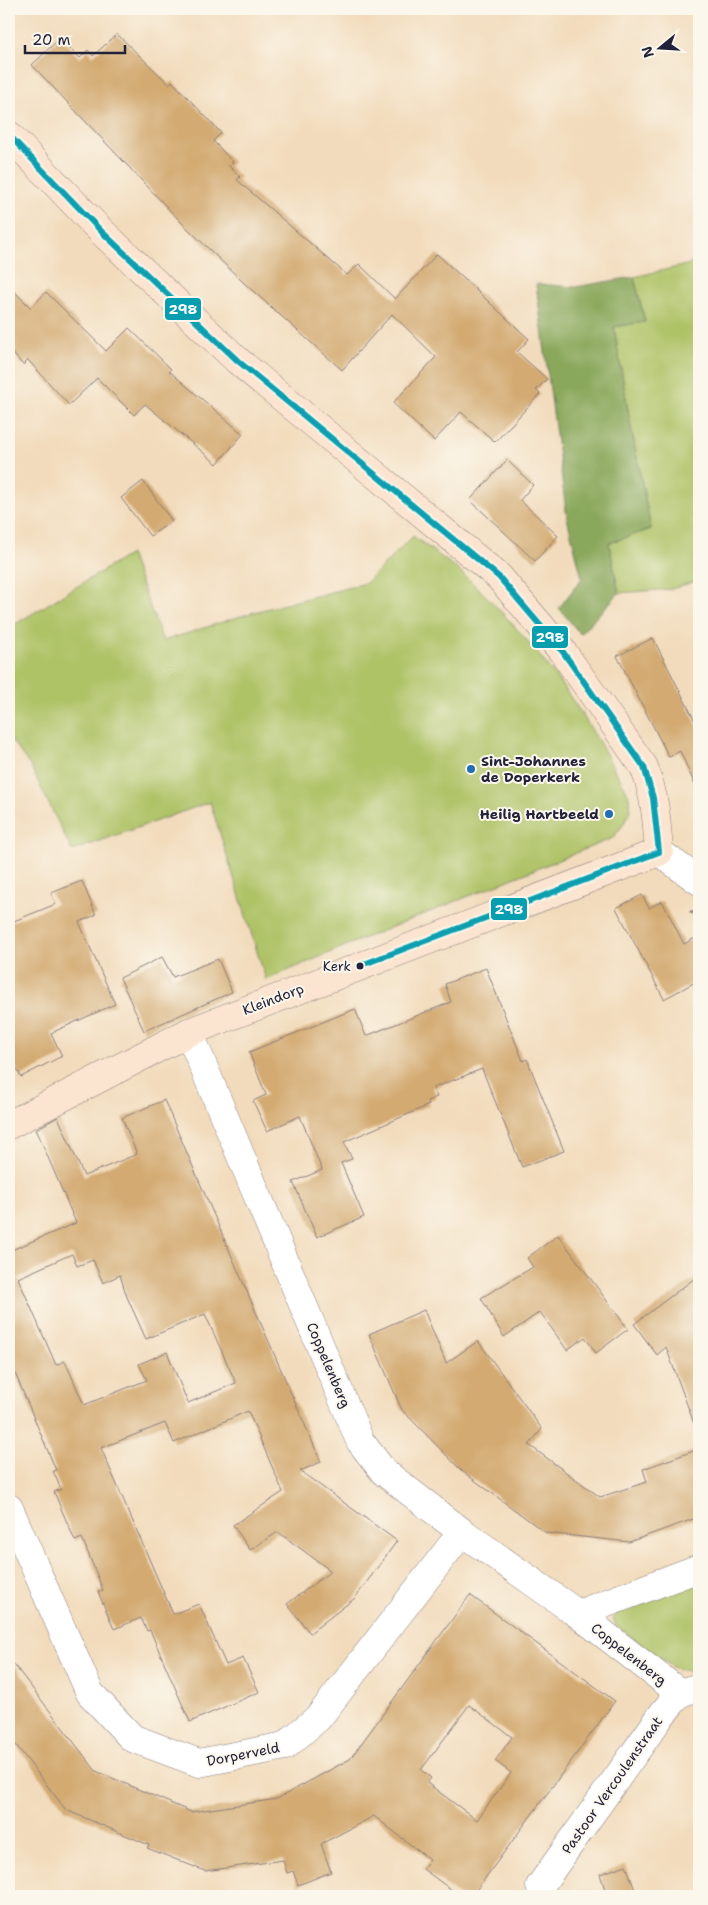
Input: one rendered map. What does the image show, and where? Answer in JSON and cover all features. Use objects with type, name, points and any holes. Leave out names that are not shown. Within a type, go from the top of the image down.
[{"type":"street","points":[[9,135],[101,231],[238,361],[499,577],[563,652],[644,767],[656,810],[660,852],[699,881]]},
{"type":"street","name":"Kleindorp","points":[[9,1125],[189,1032],[660,852]]},
{"type":"street","name":"Coppelenberg","points":[[189,1032],[360,1441],[384,1472],[462,1532],[690,1690]]},
{"type":"street","name":"Dorperveld","points":[[9,1508],[90,1693],[132,1738],[199,1763],[285,1746],[319,1717],[462,1532]]},
{"type":"street","name":"Coppelenberg","points":[[578,1614],[699,1568]]},
{"type":"street","name":"Pastoor Vercoulenstraat","points":[[543,1896],[540,1886],[663,1713],[690,1690]]},
{"type":"green space","points":[[699,262],[699,580],[672,589],[619,593],[609,543],[651,529],[614,327],[645,321],[634,277]]},
{"type":"green space","points":[[634,277],[645,322],[614,327],[651,529],[609,543],[619,593],[580,634],[559,608],[582,578],[567,518],[536,284],[575,287]]},
{"type":"green space","points":[[413,536],[456,568],[502,612],[544,661],[581,713],[625,787],[630,804],[629,813],[613,838],[350,944],[266,980],[210,802],[72,851],[31,767],[9,737],[9,628],[130,554],[163,641],[254,612],[366,583]]},
{"type":"green space","points":[[699,1582],[699,1670],[687,1671],[674,1668],[616,1626],[613,1618],[620,1609]]},
{"type":"building","points":[[117,34],[169,84],[172,81],[221,133],[213,141],[233,162],[229,166],[240,177],[237,180],[347,275],[359,264],[395,299],[437,254],[529,339],[517,352],[547,379],[536,390],[540,394],[495,442],[461,412],[434,441],[393,403],[436,357],[392,314],[342,370],[244,283],[181,222],[32,65],[60,38],[80,58],[88,50],[93,56]]},
{"type":"building","points":[[9,286],[31,308],[46,292],[106,351],[129,328],[171,369],[169,371],[243,434],[217,464],[145,404],[134,415],[97,378],[69,405],[28,360],[23,365],[9,349]]},
{"type":"building","points":[[507,460],[533,485],[520,500],[558,536],[535,561],[470,500]]},
{"type":"building","points":[[143,481],[172,521],[150,536],[121,498]]},
{"type":"building","points":[[653,638],[699,729],[699,794],[680,751],[669,757],[617,656]]},
{"type":"building","points":[[82,881],[96,915],[79,922],[115,1004],[51,1033],[62,1056],[21,1077],[9,1053],[9,923],[56,904],[51,893]]},
{"type":"building","points":[[642,895],[649,908],[662,901],[684,944],[699,936],[699,980],[664,999],[616,908]]},
{"type":"building","points":[[162,957],[173,977],[218,959],[232,992],[144,1031],[120,978]]},
{"type":"building","points":[[486,968],[523,1061],[527,1059],[564,1151],[522,1167],[482,1069],[433,1088],[437,1097],[427,1101],[429,1105],[344,1142],[352,1159],[341,1163],[364,1217],[317,1237],[293,1182],[322,1170],[300,1116],[267,1131],[253,1101],[266,1095],[249,1052],[355,1009],[366,1036],[451,1002],[445,984]]},
{"type":"building","points":[[164,1100],[321,1462],[300,1471],[397,1541],[355,1598],[310,1633],[287,1604],[331,1571],[278,1532],[250,1550],[233,1525],[283,1492],[248,1411],[174,1443],[165,1423],[101,1448],[173,1614],[199,1604],[226,1665],[243,1658],[259,1692],[190,1722],[150,1630],[147,1631],[141,1618],[114,1629],[98,1592],[103,1590],[82,1538],[75,1541],[54,1492],[61,1489],[53,1471],[56,1470],[9,1359],[9,1251],[76,1223],[36,1129],[58,1117],[84,1176],[137,1154],[122,1118]],"holes":[[[72,1254],[77,1266],[93,1260],[103,1283],[120,1275],[127,1297],[146,1339],[205,1314],[236,1383],[188,1403],[167,1352],[139,1364],[147,1380],[84,1405],[65,1361],[56,1365],[18,1278]]]},
{"type":"building","points":[[558,1235],[628,1329],[596,1353],[585,1337],[567,1350],[540,1312],[504,1337],[481,1298],[533,1267],[527,1258]]},
{"type":"building","points":[[699,1275],[699,1428],[696,1429],[666,1347],[657,1355],[634,1324]]},
{"type":"building","points":[[424,1310],[446,1363],[478,1341],[542,1429],[529,1445],[600,1497],[647,1482],[643,1469],[699,1449],[699,1517],[629,1542],[546,1533],[462,1471],[402,1410],[369,1334]]},
{"type":"building","points":[[470,1595],[615,1701],[472,1896],[460,1896],[423,1869],[430,1860],[374,1816],[321,1844],[331,1872],[298,1885],[293,1871],[287,1873],[283,1860],[205,1871],[147,1848],[149,1845],[66,1810],[9,1736],[9,1658],[96,1771],[191,1812],[277,1799],[350,1759]],"holes":[[[469,1705],[512,1737],[495,1761],[511,1773],[477,1820],[427,1783],[431,1778],[421,1770]]]},
{"type":"building","points":[[626,1865],[637,1896],[607,1896],[600,1874]]},
{"type":"transit line","name":"298","points":[[9,135],[101,231],[238,361],[499,577],[563,652],[644,767],[653,798],[659,852]]},
{"type":"transit line","name":"298","points":[[359,966],[659,852]]},
{"type":"place","name":"Sint-Johannes de Doperkerk","points":[[471,769]]},
{"type":"place","name":"Heilig Hartbeeld","points":[[609,814]]},
{"type":"place","name":"Kerk","points":[[360,966]]}]
